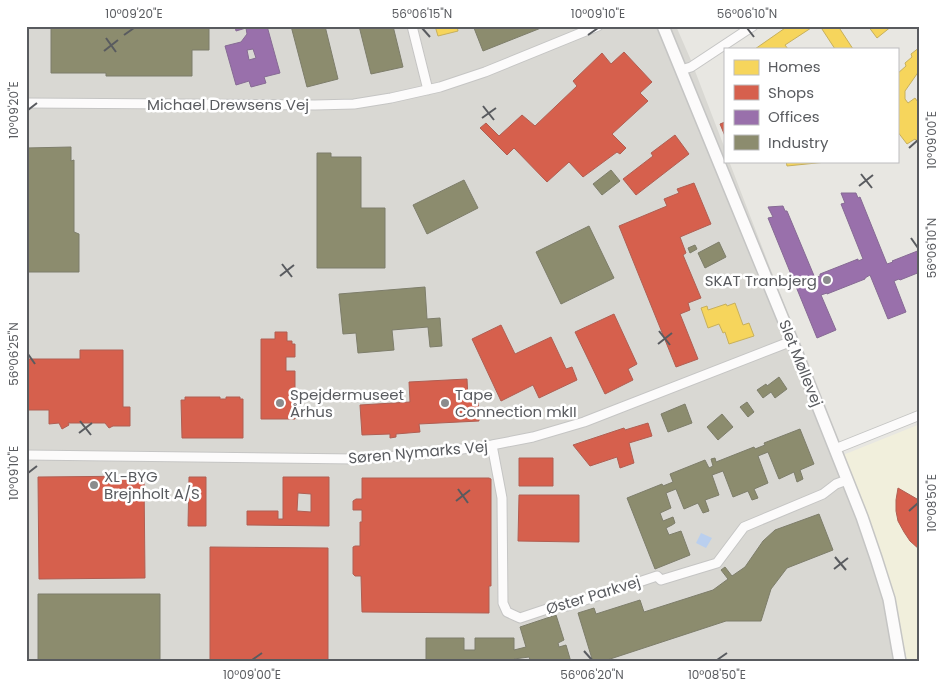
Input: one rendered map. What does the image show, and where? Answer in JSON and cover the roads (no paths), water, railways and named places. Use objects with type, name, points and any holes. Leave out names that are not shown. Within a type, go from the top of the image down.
[{"type":"street","points":[[412,26],[428,90]]},
{"type":"street","name":"Michael Drewsens Vej","points":[[26,103],[354,104],[440,87],[485,72],[598,26]]},
{"type":"street","name":"Slet Møllevej","points":[[663,26],[848,480],[889,599],[900,662]]},
{"type":"street","points":[[681,70],[691,67],[753,26]]},
{"type":"street","name":"Søren Nymarks Vej","points":[[26,456],[356,459],[424,454],[492,445],[533,437],[584,422],[792,341]]},
{"type":"street","points":[[835,449],[920,414]]},
{"type":"street","name":"Øster Parkvej","points":[[492,445],[502,498],[503,603],[508,612],[520,618],[553,607],[567,606],[657,576],[662,580],[717,563],[744,527],[823,494],[836,484],[848,480]]},
{"type":"water","points":[[701,533],[712,538],[706,548],[696,543]]},
{"type":"place","name":"SKAT Tranbjerg","points":[[827,280]]},
{"type":"place","name":"Spejdermuseet Århus","points":[[280,403]]},
{"type":"place","name":"Tape Connection mkII","points":[[445,403]]},
{"type":"place","name":"XL-BYG Brejnholt A/S","points":[[94,485]]}]
